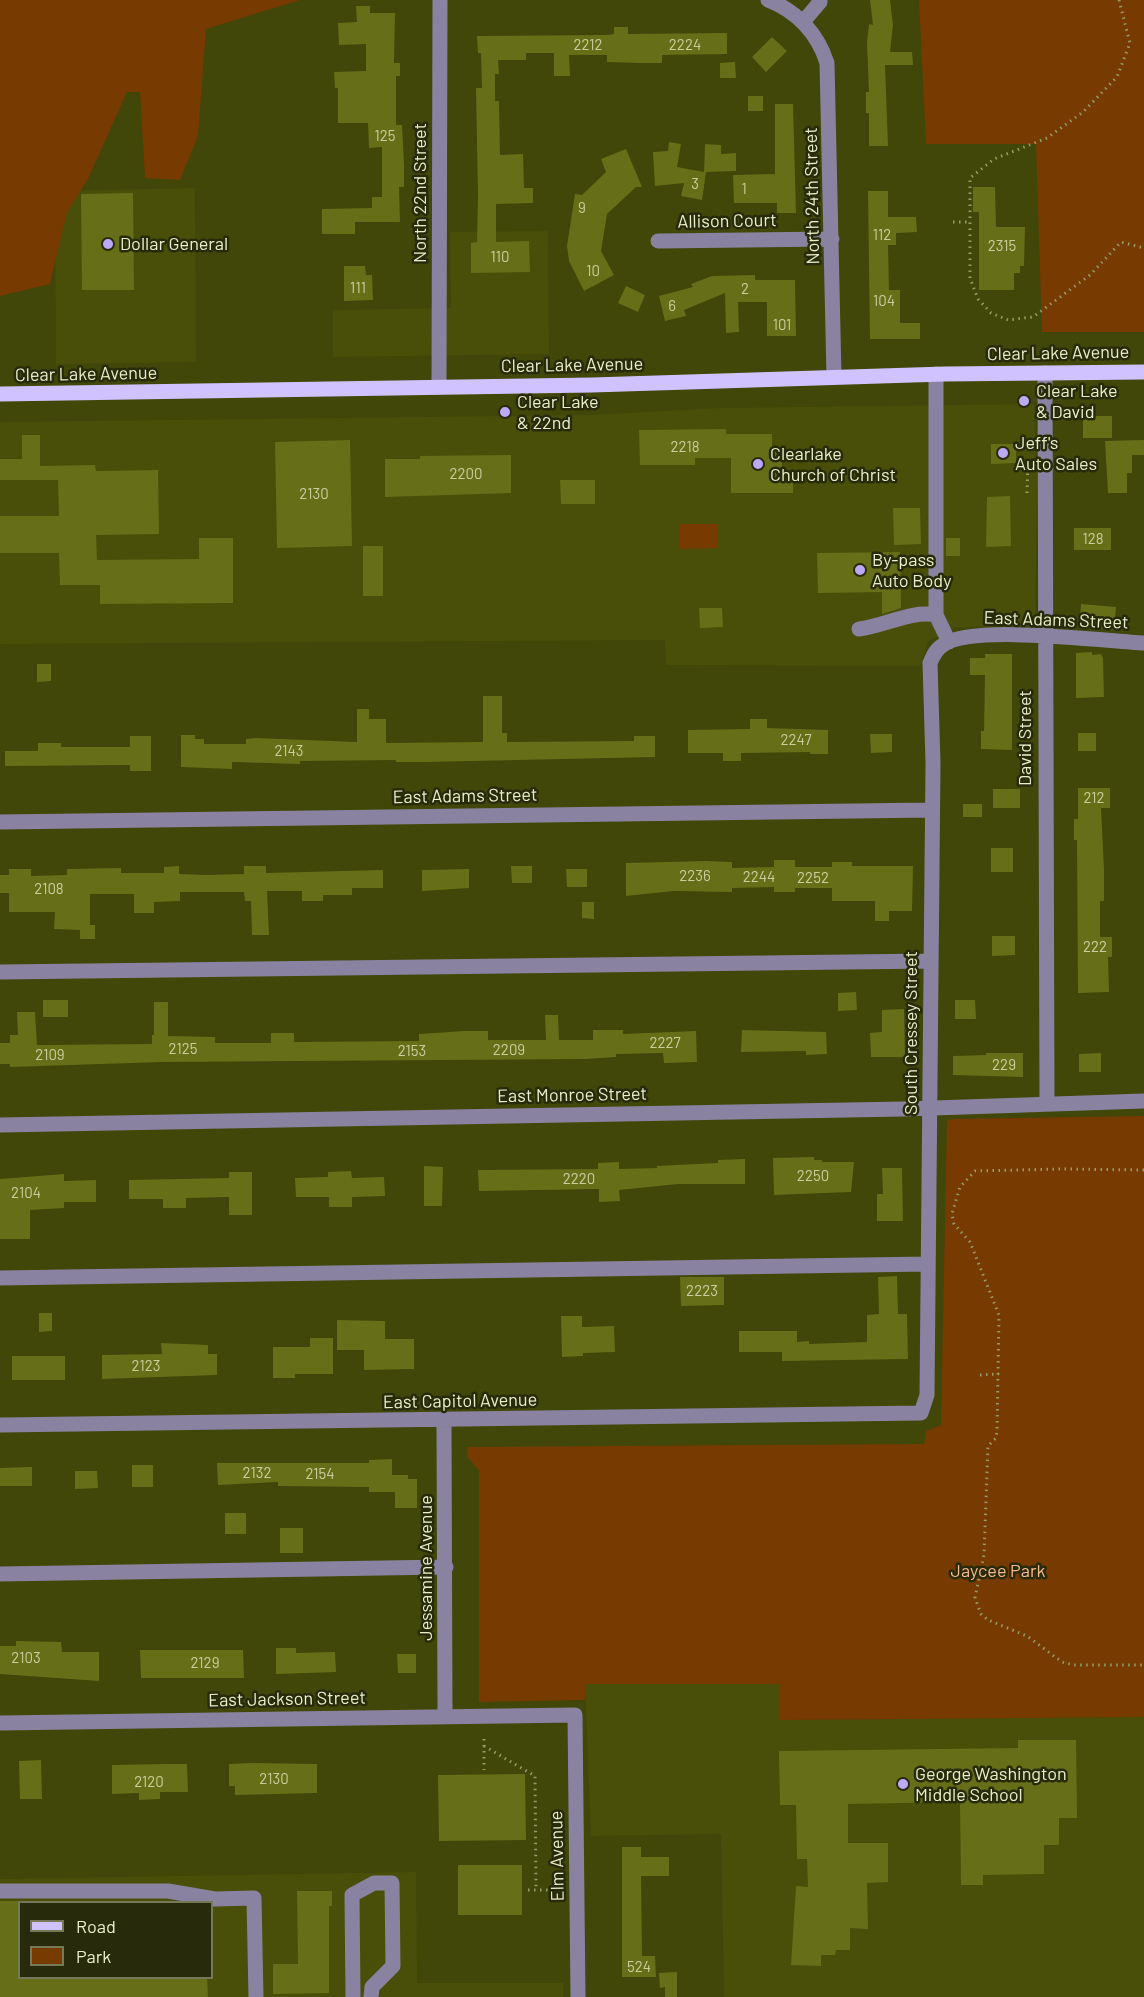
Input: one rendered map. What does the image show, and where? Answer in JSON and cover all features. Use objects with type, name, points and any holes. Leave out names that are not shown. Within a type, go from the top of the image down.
[{"type":"main road","name":"Clear Lake Avenue","points":[[0,394],[439,387],[936,374],[1144,372]]},
{"type":"street","name":"North 22nd Street","points":[[439,387],[440,0]]},
{"type":"street","name":"North 24th Street","points":[[768,0],[789,10],[803,22],[821,44],[827,63],[834,377]]},
{"type":"street","points":[[803,22],[820,2]]},
{"type":"street","name":"Allison Court","points":[[658,241],[832,239]]},
{"type":"street","name":"David Street","points":[[1045,373],[1047,1103]]},
{"type":"street","points":[[936,374],[936,615],[949,642]]},
{"type":"street","points":[[859,629],[877,627],[925,613],[936,615]]},
{"type":"street","name":"East Adams Street","points":[[935,653],[949,642],[964,636],[1044,636],[1144,643]]},
{"type":"street","name":"South Cressey Street","points":[[921,1413],[927,1395],[931,1107],[930,663],[935,653]]},
{"type":"street","name":"East Adams Street","points":[[0,822],[931,810]]},
{"type":"street","points":[[0,972],[931,961]]},
{"type":"street","name":"East Monroe Street","points":[[0,1125],[1144,1101]]},
{"type":"street","points":[[0,1278],[928,1264]]},
{"type":"street","name":"East Capitol Avenue","points":[[0,1425],[921,1413]]},
{"type":"street","name":"Jessamine Avenue","points":[[444,1421],[445,1716]]},
{"type":"street","points":[[0,1574],[446,1567]]},
{"type":"street","name":"East Jackson Street","points":[[0,1723],[575,1715]]},
{"type":"street","name":"Elm Avenue","points":[[575,1715],[578,1997]]},
{"type":"street","points":[[353,1997],[352,1895],[374,1883],[392,1883],[393,1966],[372,1987],[371,1997]]},
{"type":"street","points":[[0,1892],[168,1891],[215,1899],[254,1898],[256,1997]]},
{"type":"path","points":[[1119,0],[1130,43],[1118,77],[1083,112],[1047,138],[994,159],[970,178],[970,278],[978,299],[991,313],[1008,320],[1033,317],[1090,275],[1120,242],[1144,248]]},
{"type":"path","points":[[953,222],[970,222]]},
{"type":"path","points":[[1144,1170],[975,1171],[964,1181],[956,1198],[953,1220],[970,1242],[999,1315],[996,1438],[988,1446],[984,1556],[981,1580],[975,1598],[976,1607],[988,1620],[1027,1636],[1062,1662],[1144,1665]]},
{"type":"path","points":[[980,1375],[999,1374]]},
{"type":"path","points":[[484,1739],[484,1770]]},
{"type":"path","points":[[484,1746],[535,1776],[536,1890]]},
{"type":"path","points":[[528,1890],[565,1890]]},
{"type":"shaded area","points":[[195,188],[196,362],[56,364],[55,191]]},
{"type":"shaded area","points":[[548,231],[549,354],[333,357],[333,310],[451,308],[450,232]]},
{"type":"shaded area","points":[[1034,404],[1037,484],[1035,626],[956,627],[928,641],[921,666],[666,665],[665,640],[0,644],[0,422],[590,415],[720,408]]},
{"type":"shaded area","points":[[585,1684],[781,1684],[780,1720],[1144,1717],[1144,1997],[724,1997],[721,1834],[591,1836]]},
{"type":"shaded area","points":[[416,1872],[417,1983],[563,1983],[563,1997],[0,1997],[0,1879]]},
{"type":"green space","points":[[0,0],[300,0],[206,29],[198,136],[180,180],[145,178],[140,92],[127,92],[88,179],[67,212],[50,284],[0,296]]},
{"type":"green space","points":[[919,0],[1144,0],[1144,332],[1042,332],[1036,144],[926,144]]},
{"type":"green space","points":[[679,524],[718,524],[718,548],[680,549]]},
{"type":"green space","name":"Jaycee Park","points":[[1144,1116],[1144,1717],[780,1720],[780,1684],[585,1684],[585,1700],[479,1702],[479,1471],[467,1456],[468,1447],[924,1444],[926,1431],[941,1425],[947,1121],[952,1119]]},
{"type":"building","points":[[870,0],[890,0],[893,25],[890,52],[912,52],[913,65],[885,65],[888,146],[869,146],[869,113],[866,113],[866,92],[869,92],[867,42],[869,24],[873,25]]},
{"type":"building","points":[[356,6],[370,6],[370,13],[395,13],[394,63],[400,63],[400,76],[396,76],[396,125],[402,125],[404,164],[404,187],[399,187],[400,222],[355,222],[355,234],[322,234],[322,209],[372,208],[372,197],[382,197],[382,147],[369,148],[368,123],[338,123],[338,88],[335,88],[334,72],[366,71],[366,44],[339,45],[338,23],[357,22]]},
{"type":"building","points":[[614,27],[628,27],[628,34],[727,33],[727,54],[662,55],[662,63],[607,62],[607,55],[569,55],[570,76],[554,76],[554,53],[526,53],[526,60],[498,60],[499,74],[495,74],[495,101],[499,101],[500,155],[523,154],[524,188],[533,188],[533,203],[496,204],[496,242],[529,241],[530,272],[471,273],[471,243],[477,242],[476,88],[482,88],[481,53],[478,53],[477,36],[607,35],[614,34]]},
{"type":"building","points":[[772,37],[787,51],[766,72],[752,57]]},
{"type":"building","points":[[735,62],[736,78],[720,78],[720,63]]},
{"type":"building","points":[[748,96],[763,96],[763,111],[748,111]]},
{"type":"building","points":[[775,104],[793,104],[796,213],[777,213],[777,203],[734,203],[733,175],[775,174]]},
{"type":"building","points":[[669,142],[681,144],[677,167],[704,172],[705,144],[721,145],[721,154],[736,153],[736,171],[706,172],[702,200],[681,196],[684,183],[655,186],[653,152],[668,151]]},
{"type":"building","points":[[626,149],[642,187],[636,187],[607,214],[601,251],[614,275],[584,291],[569,261],[567,246],[575,194],[582,195],[606,172],[601,159]]},
{"type":"building","points":[[973,187],[995,187],[996,227],[1025,227],[1024,266],[1020,266],[1020,273],[1014,273],[1014,290],[979,290],[979,212],[973,212]]},
{"type":"building","points":[[868,191],[888,191],[888,217],[916,217],[917,232],[896,233],[896,245],[888,245],[889,290],[900,290],[900,323],[920,323],[920,339],[870,339]]},
{"type":"building","points":[[133,193],[134,290],[82,290],[81,194]]},
{"type":"building","points":[[344,266],[365,266],[366,275],[372,275],[373,300],[344,301]]},
{"type":"building","points":[[755,275],[755,280],[795,280],[796,336],[767,336],[767,302],[738,302],[739,332],[726,333],[725,293],[684,310],[686,316],[665,321],[659,296],[693,287],[691,284],[712,276]]},
{"type":"building","points":[[626,286],[645,295],[638,312],[618,303]]},
{"type":"building","points":[[1083,416],[1112,416],[1112,438],[1083,438]]},
{"type":"building","points":[[726,429],[726,434],[772,434],[772,446],[782,446],[782,473],[793,473],[793,493],[731,493],[731,458],[695,458],[695,465],[640,465],[639,430]]},
{"type":"building","points":[[22,435],[40,435],[40,466],[95,465],[96,471],[158,470],[159,534],[96,535],[97,560],[199,559],[199,538],[233,538],[233,603],[100,604],[100,585],[60,585],[59,553],[0,553],[0,516],[59,516],[58,480],[0,480],[0,459],[22,459]]},
{"type":"building","points":[[350,440],[352,546],[277,548],[275,442]]},
{"type":"building","points":[[1144,440],[1144,455],[1132,455],[1132,473],[1127,473],[1127,493],[1108,493],[1105,441]]},
{"type":"building","points":[[991,444],[1016,444],[1016,463],[991,464]]},
{"type":"building","points":[[511,455],[511,493],[385,497],[385,459],[420,459],[420,456]]},
{"type":"building","points":[[560,480],[595,480],[595,504],[561,504]]},
{"type":"building","points":[[1010,496],[1011,546],[986,547],[987,497]]},
{"type":"building","points":[[893,508],[920,508],[921,544],[894,545]]},
{"type":"building","points":[[1074,528],[1111,528],[1111,550],[1074,550]]},
{"type":"building","points":[[946,538],[960,538],[960,556],[946,556]]},
{"type":"building","points":[[363,546],[383,546],[383,596],[363,596]]},
{"type":"building","points":[[900,552],[901,608],[882,614],[882,592],[818,593],[817,553]]},
{"type":"building","points":[[1081,604],[1116,607],[1114,630],[1083,627],[1083,620],[1080,620]]},
{"type":"building","points":[[699,608],[722,608],[723,627],[700,628]]},
{"type":"building","points":[[1092,652],[1092,655],[1101,654],[1103,658],[1104,697],[1076,698],[1076,653]]},
{"type":"building","points":[[985,654],[1012,654],[1012,750],[981,749],[981,731],[984,731],[985,675],[970,675],[970,658],[985,658]]},
{"type":"building","points":[[37,664],[51,664],[51,681],[37,682]]},
{"type":"building","points":[[483,696],[502,696],[502,733],[507,733],[507,742],[634,741],[634,736],[655,736],[655,757],[426,762],[300,761],[300,764],[232,762],[232,769],[181,767],[181,735],[195,735],[195,739],[204,739],[204,744],[246,744],[246,739],[256,738],[357,742],[357,709],[369,709],[369,719],[386,719],[386,743],[483,742]]},
{"type":"building","points":[[750,719],[767,719],[767,728],[828,730],[828,754],[741,753],[741,761],[723,761],[723,753],[688,753],[688,730],[750,729]]},
{"type":"building","points":[[1078,733],[1096,733],[1096,751],[1078,751]]},
{"type":"building","points":[[870,734],[892,734],[892,752],[871,753]]},
{"type":"building","points":[[130,736],[151,736],[151,771],[130,771],[130,765],[5,766],[5,751],[38,751],[38,743],[61,743],[61,747],[130,747]]},
{"type":"building","points":[[1078,788],[1110,788],[1110,808],[1101,808],[1104,901],[1100,901],[1100,937],[1112,937],[1112,957],[1108,957],[1109,992],[1078,993],[1077,840],[1074,840],[1074,819],[1078,819]]},
{"type":"building","points":[[993,789],[1020,789],[1020,808],[993,808]]},
{"type":"building","points":[[963,804],[982,804],[982,817],[963,817]]},
{"type":"building","points":[[991,848],[1013,848],[1013,872],[991,872]]},
{"type":"building","points":[[774,860],[795,860],[795,867],[832,867],[832,862],[852,862],[852,866],[913,866],[912,911],[889,911],[889,921],[875,921],[875,901],[832,901],[832,888],[795,888],[795,892],[774,892],[774,887],[732,888],[732,892],[673,891],[626,896],[626,863],[732,862],[732,868],[774,867]]},
{"type":"building","points":[[179,866],[179,874],[206,875],[244,874],[244,866],[266,866],[266,873],[383,870],[383,888],[352,888],[352,895],[323,895],[323,901],[302,901],[302,891],[267,891],[269,935],[252,935],[251,901],[245,901],[244,892],[180,892],[180,901],[154,902],[154,913],[134,913],[134,894],[90,894],[90,925],[95,925],[95,939],[80,939],[80,930],[54,929],[55,912],[9,912],[9,893],[0,893],[0,875],[9,875],[9,869],[31,869],[31,876],[67,875],[67,869],[121,868],[121,873],[164,873],[164,867]]},
{"type":"building","points":[[511,866],[532,866],[532,883],[512,883]]},
{"type":"building","points":[[469,869],[469,888],[422,891],[422,870]]},
{"type":"building","points":[[566,869],[587,869],[587,887],[567,887]]},
{"type":"building","points":[[582,902],[594,902],[594,919],[582,918]]},
{"type":"building","points":[[992,936],[1015,936],[1015,955],[992,956]]},
{"type":"building","points":[[856,992],[857,1010],[838,1011],[838,993]]},
{"type":"building","points":[[43,1000],[68,1000],[68,1017],[43,1017]]},
{"type":"building","points":[[955,1000],[975,1000],[976,1019],[955,1019]]},
{"type":"building","points":[[154,1002],[168,1002],[168,1036],[215,1037],[215,1043],[271,1043],[271,1033],[294,1033],[294,1042],[419,1041],[419,1034],[464,1031],[488,1031],[488,1040],[546,1040],[545,1015],[558,1015],[559,1040],[593,1040],[593,1030],[623,1030],[623,1034],[696,1031],[697,1062],[664,1063],[663,1053],[616,1054],[616,1057],[585,1059],[162,1062],[10,1067],[10,1064],[0,1064],[0,1043],[10,1043],[10,1035],[18,1035],[17,1012],[35,1012],[37,1045],[152,1044]]},
{"type":"building","points":[[904,1009],[905,1057],[871,1057],[870,1033],[882,1032],[882,1010]]},
{"type":"building","points":[[742,1030],[826,1032],[827,1054],[806,1055],[806,1051],[741,1052]]},
{"type":"building","points":[[986,1053],[1023,1053],[1023,1077],[953,1075],[953,1056],[986,1055]]},
{"type":"building","points":[[1101,1053],[1101,1072],[1079,1072],[1079,1054]]},
{"type":"building","points":[[814,1157],[814,1160],[822,1160],[822,1162],[854,1162],[851,1192],[774,1195],[773,1158]]},
{"type":"building","points":[[745,1159],[745,1184],[678,1184],[619,1190],[620,1201],[599,1202],[599,1189],[479,1191],[478,1170],[598,1169],[598,1163],[619,1162],[619,1169],[657,1168],[657,1166],[718,1163],[718,1160]]},
{"type":"building","points":[[424,1166],[443,1167],[442,1206],[424,1206]]},
{"type":"building","points":[[882,1168],[902,1168],[903,1221],[877,1221],[877,1194],[883,1194]]},
{"type":"building","points":[[351,1171],[352,1178],[384,1177],[385,1196],[352,1197],[352,1207],[329,1207],[329,1197],[296,1197],[295,1178],[328,1177],[328,1172]]},
{"type":"building","points":[[229,1172],[252,1172],[252,1215],[229,1215],[229,1197],[186,1198],[186,1208],[163,1208],[163,1199],[129,1199],[129,1180],[229,1178]]},
{"type":"building","points":[[64,1174],[64,1181],[96,1180],[96,1202],[64,1202],[64,1208],[30,1210],[30,1239],[0,1239],[0,1179]]},
{"type":"building","points":[[897,1276],[898,1314],[907,1314],[908,1359],[782,1361],[782,1352],[739,1352],[739,1331],[797,1331],[797,1342],[809,1341],[809,1344],[867,1342],[867,1315],[879,1314],[878,1277]]},
{"type":"building","points":[[680,1277],[724,1277],[724,1305],[681,1306]]},
{"type":"building","points":[[39,1313],[52,1313],[52,1331],[39,1332]]},
{"type":"building","points":[[561,1316],[582,1316],[582,1327],[614,1326],[615,1352],[583,1353],[583,1356],[562,1357]]},
{"type":"building","points":[[337,1320],[385,1321],[385,1339],[414,1339],[414,1369],[364,1370],[364,1350],[337,1350]]},
{"type":"building","points":[[310,1338],[333,1338],[333,1374],[295,1374],[295,1378],[273,1378],[273,1347],[310,1347]]},
{"type":"building","points":[[161,1343],[208,1345],[208,1354],[217,1354],[217,1375],[102,1379],[102,1355],[162,1354]]},
{"type":"building","points":[[12,1356],[65,1356],[65,1380],[12,1380]]},
{"type":"building","points":[[392,1459],[392,1475],[408,1475],[408,1479],[417,1479],[417,1508],[395,1508],[395,1492],[369,1492],[369,1487],[278,1486],[278,1482],[218,1485],[217,1463],[369,1463],[369,1460]]},
{"type":"building","points":[[132,1465],[153,1465],[153,1487],[132,1487]]},
{"type":"building","points":[[32,1467],[32,1486],[0,1486],[0,1468]]},
{"type":"building","points":[[75,1471],[97,1471],[98,1488],[75,1489]]},
{"type":"building","points":[[225,1513],[246,1513],[246,1534],[225,1534]]},
{"type":"building","points":[[280,1528],[303,1528],[303,1553],[280,1553]]},
{"type":"building","points":[[16,1641],[61,1642],[62,1652],[99,1652],[99,1681],[0,1674],[0,1646],[16,1646]]},
{"type":"building","points":[[276,1648],[296,1648],[296,1653],[335,1652],[336,1672],[276,1674]]},
{"type":"building","points":[[140,1650],[243,1650],[244,1678],[141,1678]]},
{"type":"building","points":[[397,1654],[416,1654],[416,1673],[398,1673]]},
{"type":"building","points":[[1018,1740],[1076,1740],[1077,1818],[1059,1818],[1059,1845],[1044,1845],[1044,1874],[983,1875],[983,1885],[961,1885],[960,1802],[848,1804],[848,1843],[888,1843],[888,1882],[867,1883],[868,1929],[850,1928],[850,1950],[836,1950],[835,1955],[821,1955],[821,1966],[791,1965],[796,1886],[808,1887],[807,1859],[797,1859],[796,1805],[780,1805],[779,1751],[1018,1748]]},
{"type":"building","points":[[41,1760],[42,1799],[20,1799],[19,1761]]},
{"type":"building","points":[[187,1764],[188,1792],[160,1792],[160,1799],[139,1800],[139,1793],[112,1794],[112,1765]]},
{"type":"building","points":[[229,1764],[317,1764],[317,1793],[235,1795],[235,1786],[229,1786]]},
{"type":"building","points":[[525,1774],[526,1840],[439,1841],[438,1775]]},
{"type":"building","points":[[622,1847],[641,1847],[641,1857],[669,1857],[669,1876],[641,1876],[642,1956],[655,1956],[656,1977],[622,1977]]},
{"type":"building","points":[[458,1865],[522,1865],[522,1915],[458,1915]]},
{"type":"building","points":[[297,1891],[332,1891],[332,1906],[329,1906],[329,1993],[273,1994],[273,1964],[298,1964]]},
{"type":"building","points":[[0,1901],[18,1901],[18,1979],[207,1979],[208,1997],[0,1997]]},
{"type":"building","points":[[677,1972],[677,1997],[665,1997],[665,1987],[660,1988],[659,1973]]},
{"type":"place","name":"Dollar General","points":[[108,244]]},
{"type":"place","name":"Clear Lake & David","points":[[1024,401]]},
{"type":"place","name":"Clear Lake & 22nd","points":[[505,412]]},
{"type":"place","name":"Jeff's Auto Sales","points":[[1003,453]]},
{"type":"place","name":"Clearlake Church of Christ","points":[[758,464]]},
{"type":"place","name":"By-pass Auto Body","points":[[860,570]]},
{"type":"place","name":"George Washington Middle School","points":[[903,1784]]}]
